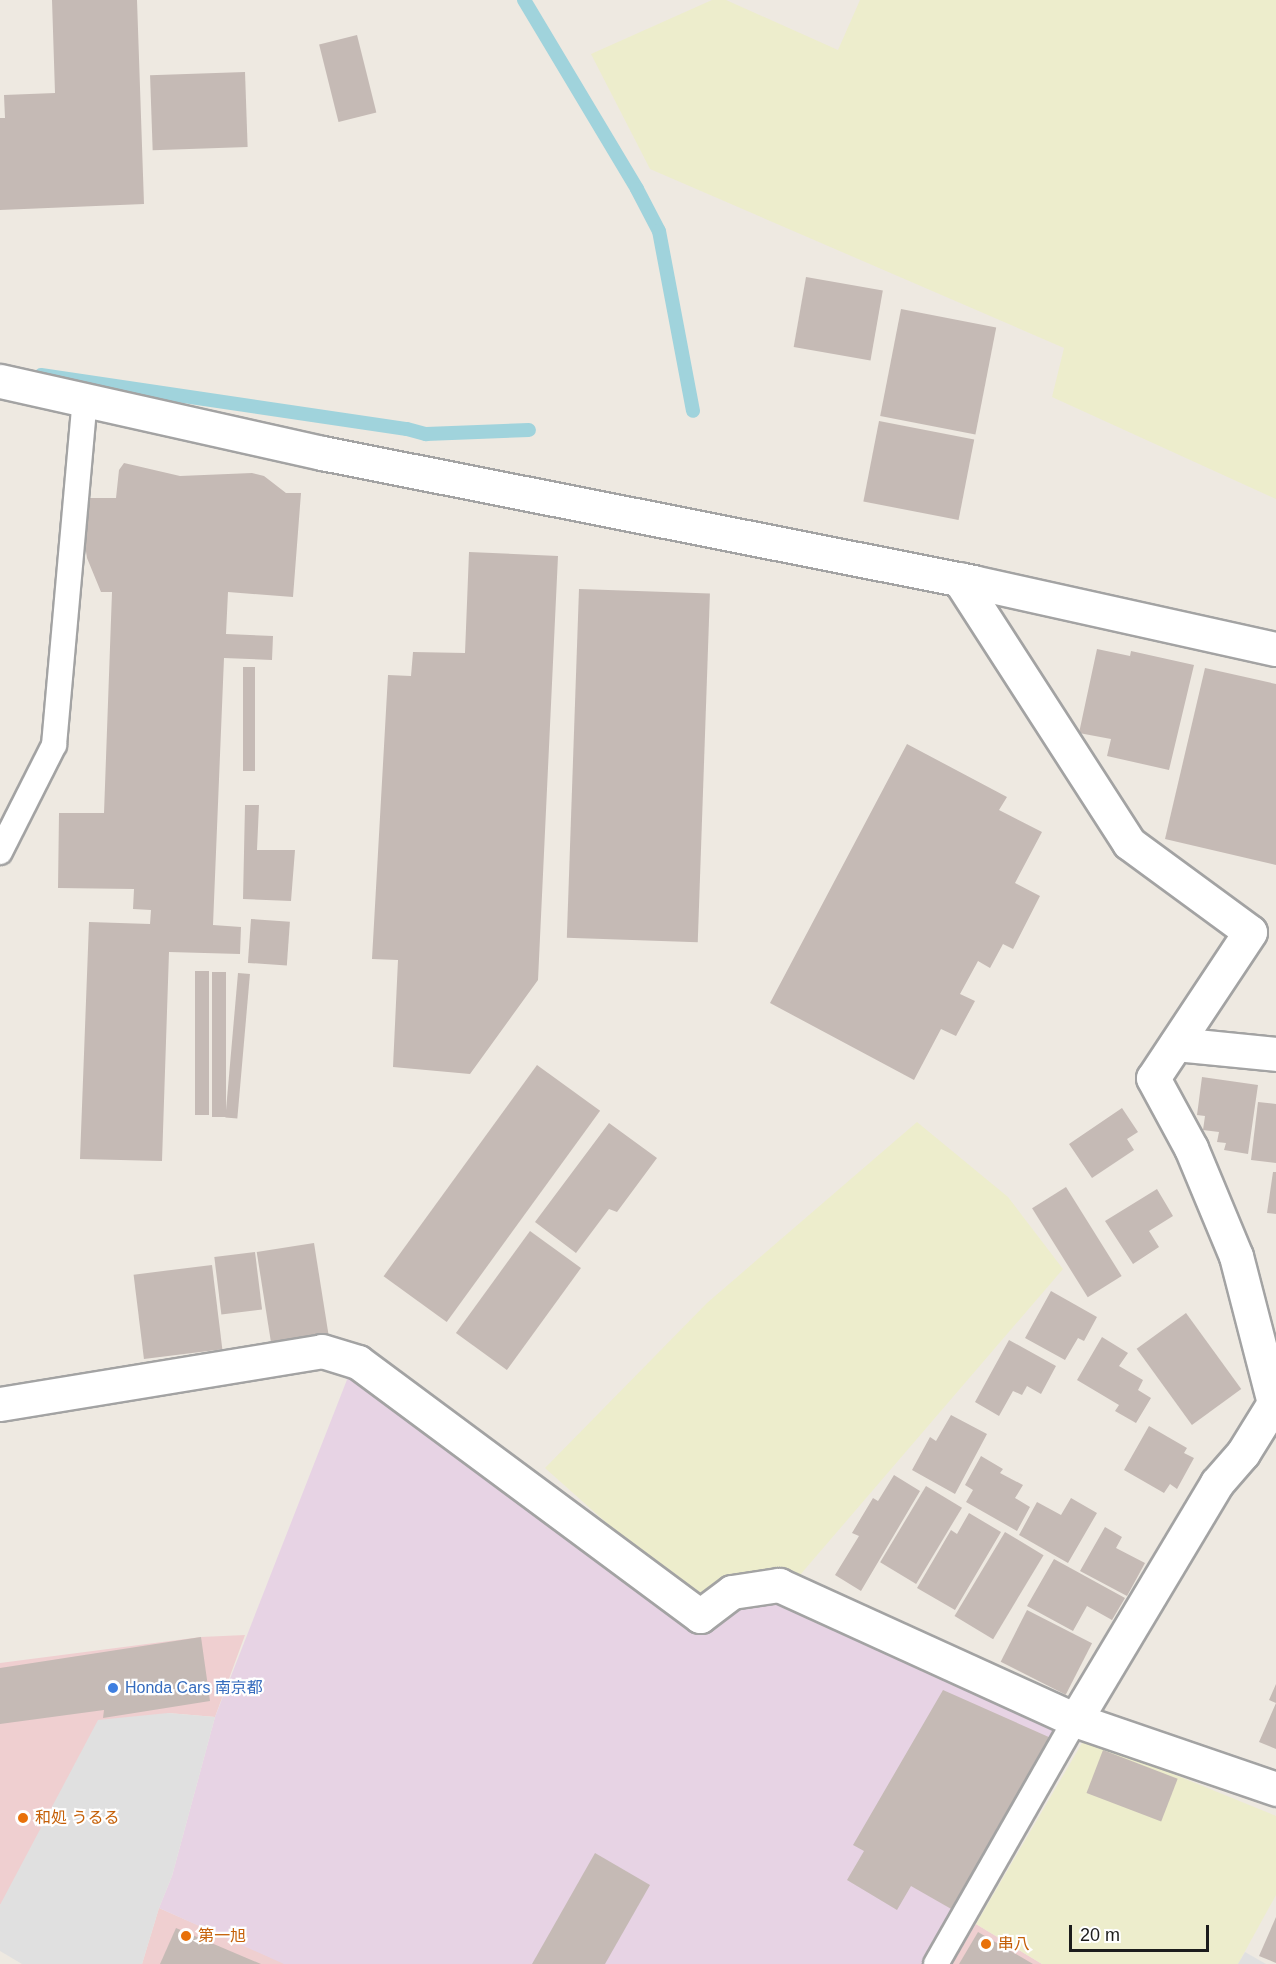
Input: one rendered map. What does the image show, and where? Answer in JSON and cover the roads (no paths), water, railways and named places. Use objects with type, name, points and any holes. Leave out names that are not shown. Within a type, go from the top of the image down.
[{"type":"street","points":[[0,381],[334,455],[959,579],[1276,649]]},
{"type":"street","points":[[959,579],[1129,843],[1250,932],[1154,1078],[1191,1148],[1236,1256],[1274,1403],[1243,1453],[1217,1483],[1075,1720]]},
{"type":"street","points":[[1176,1044],[1276,1054]]},
{"type":"street","points":[[0,1404],[322,1351],[357,1362],[699,1616],[732,1592],[779,1585],[1075,1720],[1276,1789]]},
{"type":"lane","points":[[0,852],[54,744],[85,400]]},
{"type":"lane","points":[[936,1964],[1075,1720]]},
{"type":"waterway","points":[[524,0],[637,189],[659,231],[693,411]]},
{"type":"waterway","points":[[41,375],[407,429],[426,434],[529,430]]},
{"type":"place","name":"Honda Cars 南京都","points":[[113,1688]]},
{"type":"place","name":"和処 うるる","points":[[23,1818]]},
{"type":"place","name":"第一旭","points":[[186,1936]]},
{"type":"place","name":"串八","points":[[986,1944]]}]
